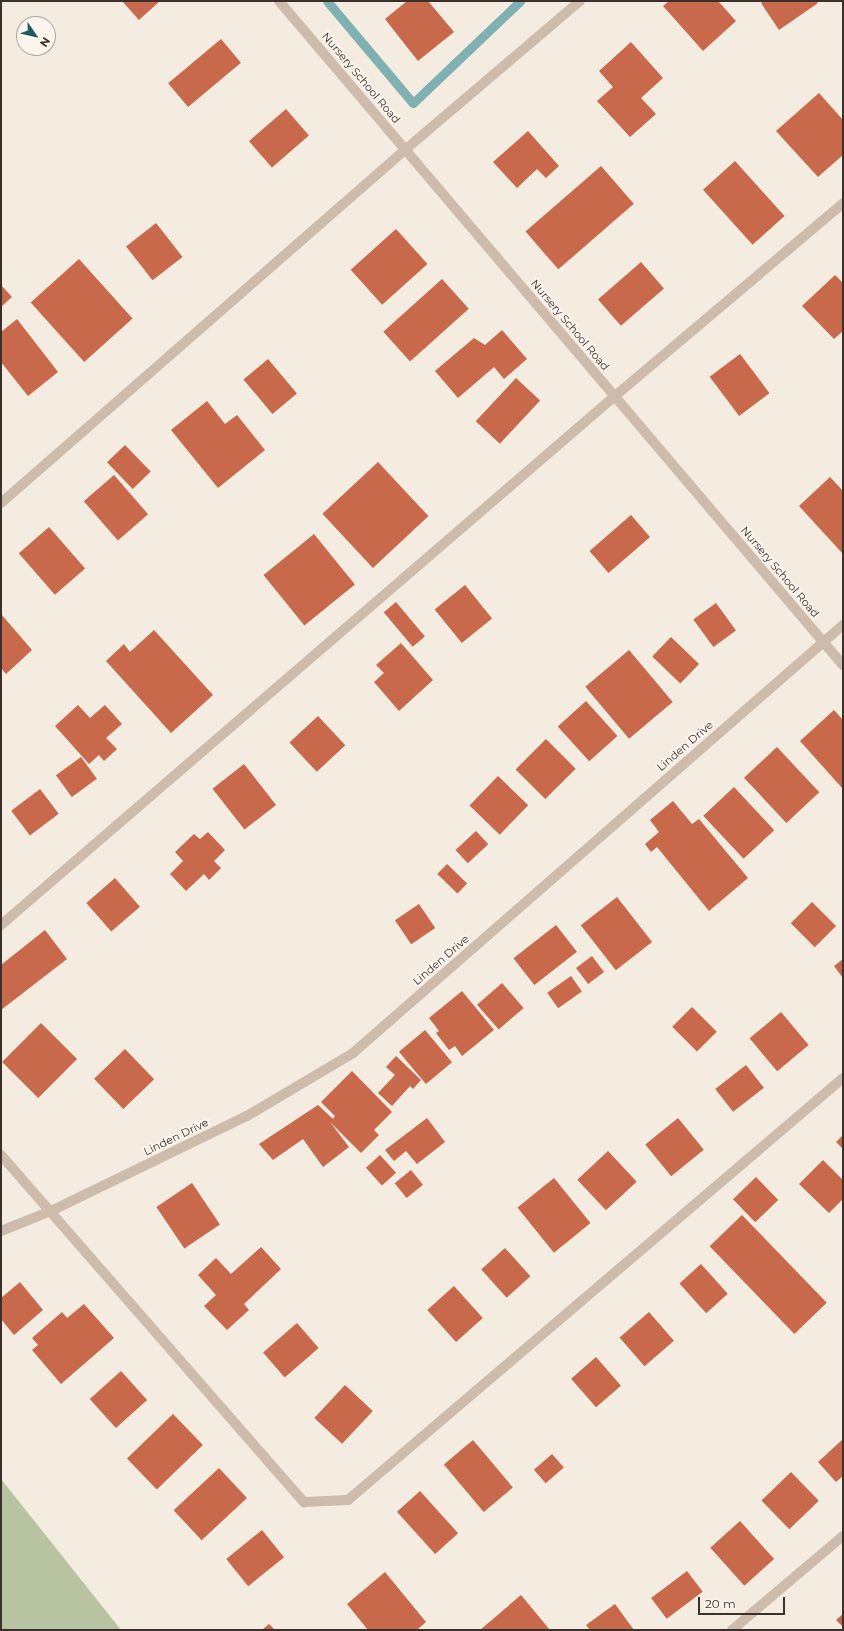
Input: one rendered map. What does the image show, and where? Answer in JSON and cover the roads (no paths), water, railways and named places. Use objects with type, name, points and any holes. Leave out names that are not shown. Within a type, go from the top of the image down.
[{"type":"street","name":"Nursery School Road","points":[[279,1],[843,665]]},
{"type":"street","points":[[1,503],[406,150],[580,1]]},
{"type":"street","points":[[1,925],[615,396],[843,203]]},
{"type":"street","name":"Linden Drive","points":[[1,1231],[51,1211],[247,1116],[353,1053],[843,625]]},
{"type":"street","points":[[1,1154],[304,1502],[348,1500],[843,1078]]},
{"type":"street","points":[[732,1630],[843,1536]]},
{"type":"waterway","points":[[327,1],[413,103],[520,1]]}]
